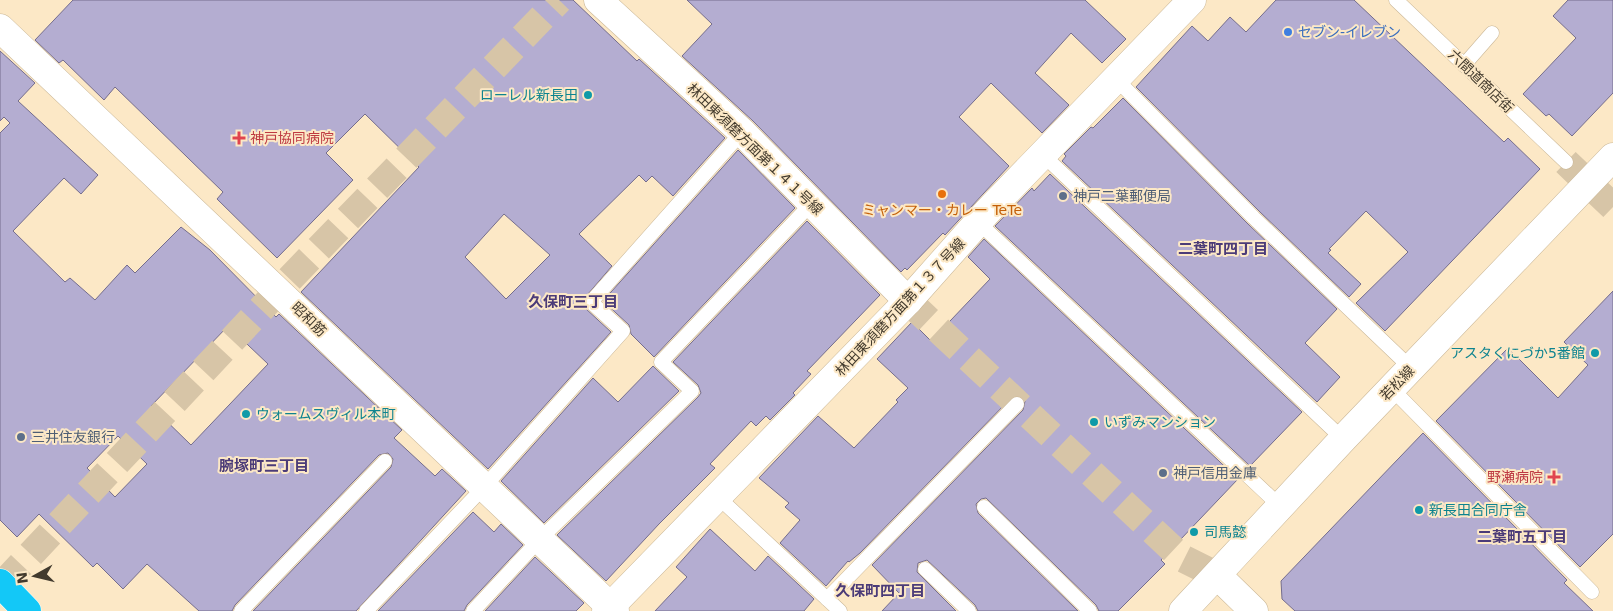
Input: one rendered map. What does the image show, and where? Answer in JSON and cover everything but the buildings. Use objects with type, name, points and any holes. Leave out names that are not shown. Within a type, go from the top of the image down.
[{"type":"highway","points":[[1,585],[27,611]]},
{"type":"street","name":"林田東須磨方面第１４１号線","points":[[598,0],[742,132],[908,302]]},
{"type":"street","name":"林田東須磨方面第１３７号線","points":[[611,609],[908,302],[978,222],[1192,0]]},
{"type":"street","name":"昭和筋","points":[[0,28],[286,297],[611,609]]},
{"type":"street","name":"若松線","points":[[1183,611],[1218,576],[1343,439],[1613,157]]},
{"type":"street","points":[[1218,576],[1254,611]]},
{"type":"lane","name":"六間道商店街","points":[[1396,0],[1566,162]]},
{"type":"lane","points":[[1464,65],[1492,33]]},
{"type":"lane","points":[[1116,79],[1254,218],[1411,368]]},
{"type":"lane","points":[[367,611],[484,487],[623,331],[591,302],[742,132]]},
{"type":"lane","points":[[1042,154],[1343,439]]},
{"type":"lane","points":[[473,611],[540,539],[692,391],[661,362],[812,203]]},
{"type":"lane","points":[[978,222],[1281,507]]},
{"type":"lane","points":[[1392,388],[1592,592]]},
{"type":"lane","points":[[827,599],[1017,404]]},
{"type":"lane","points":[[241,611],[385,461]]},
{"type":"lane","points":[[718,497],[840,611]]},
{"type":"lane","points":[[984,508],[1090,611]]},
{"type":"lane","points":[[925,569],[969,611]]},
{"type":"tunnel","points":[[2,585],[279,290],[559,0]]},
{"type":"tunnel","points":[[1566,162],[1613,207]]},
{"type":"tunnel","points":[[908,301],[1182,558],[1218,576]]},
{"type":"place","name":"セブン-イレブン","points":[[1288,32]]},
{"type":"place","name":"ローレル新長田","points":[[588,95]]},
{"type":"place","name":"神戸協同病院","points":[[239,138]]},
{"type":"place","name":"ミャンマー・カレー TeTe","points":[[942,194]]},
{"type":"place","name":"神戸二葉郵便局","points":[[1063,196]]},
{"type":"place","name":"アスタくにづか5番館","points":[[1595,353]]},
{"type":"place","name":"ウォームスヴィル本町","points":[[246,414]]},
{"type":"place","name":"いずみマンション","points":[[1094,422]]},
{"type":"place","name":"三井住友銀行","points":[[21,437]]},
{"type":"place","name":"神戸信用金庫","points":[[1163,473]]},
{"type":"place","name":"野瀬病院","points":[[1554,477]]},
{"type":"place","name":"新長田合同庁舎","points":[[1419,510]]},
{"type":"place","name":"司馬懿","points":[[1194,532]]},
{"type":"district","name":"二葉町四丁目","points":[[1223,249]]},
{"type":"district","name":"久保町三丁目","points":[[573,302]]},
{"type":"district","name":"腕塚町三丁目","points":[[264,466]]},
{"type":"district","name":"二葉町五丁目","points":[[1522,537]]},
{"type":"district","name":"久保町四丁目","points":[[880,591]]}]
